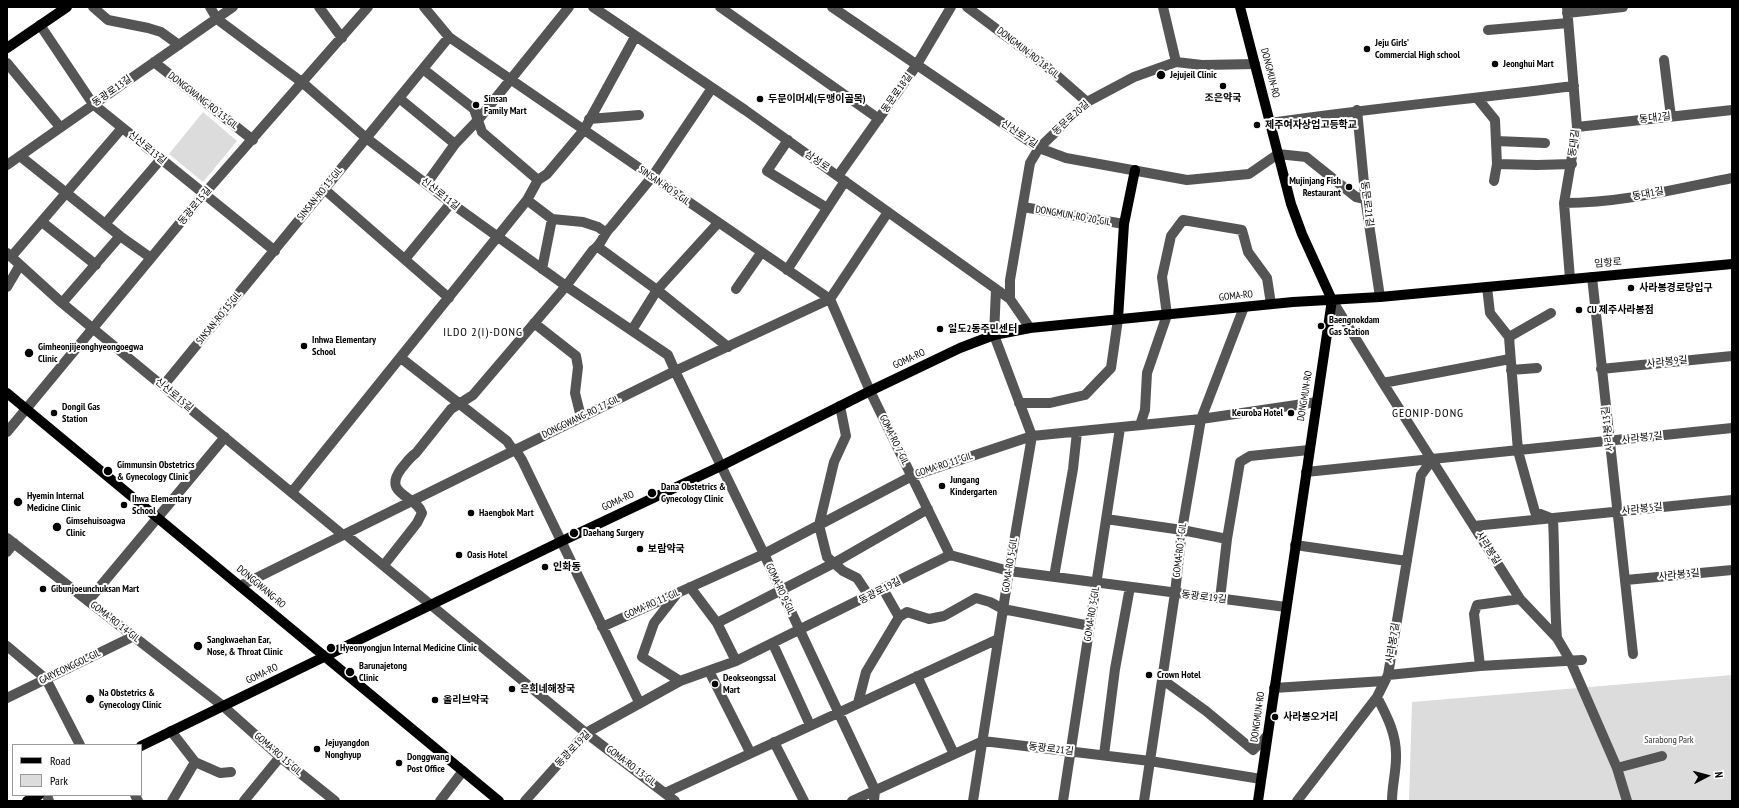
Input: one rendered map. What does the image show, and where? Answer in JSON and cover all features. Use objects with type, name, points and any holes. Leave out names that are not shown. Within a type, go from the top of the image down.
[{"type":"main road","points":[[7,48],[67,7]]},
{"type":"main road","name":"DONGMUN-RO","points":[[1240,7],[1294,211],[1332,300],[1258,801]]},
{"type":"main road","points":[[1118,319],[1124,224],[1135,170]]},
{"type":"main road","name":"임항로","points":[[1332,300],[1380,297],[1732,264]]},
{"type":"main road","name":"GOMA-RO","points":[[142,746],[562,541],[721,466],[870,390],[960,348],[994,335],[1030,328],[1271,304],[1332,300]]},
{"type":"main road","name":"DONGGWANG-RO","points":[[7,393],[499,801]]},
{"type":"main road","points":[[27,801],[37,796]]},
{"type":"street","points":[[93,7],[108,20],[161,32],[179,45]]},
{"type":"street","name":"신산로11길","points":[[210,7],[217,18],[303,83],[365,137],[427,183],[451,203],[566,286],[668,355],[675,371]]},
{"type":"street","name":"동광로13길","points":[[7,165],[92,104],[233,7]]},
{"type":"street","points":[[319,7],[342,38]]},
{"type":"street","name":"동광로15길","points":[[7,432],[204,194],[303,83],[368,7]]},
{"type":"street","name":"SINSAN-RO 9-GIL","points":[[424,7],[449,37],[830,299]]},
{"type":"street","points":[[427,183],[455,144],[478,120],[569,7]]},
{"type":"street","name":"삼성로","points":[[593,7],[607,11],[635,37],[788,140],[1010,299],[1030,328]]},
{"type":"street","points":[[720,7],[879,119]]},
{"type":"street","name":"신산로7길","points":[[832,7],[916,66],[1039,148],[1066,158],[1187,180],[1249,174],[1278,154]]},
{"type":"street","name":"동문로18길","points":[[787,270],[827,208],[842,179],[879,119],[916,66],[951,7]]},
{"type":"street","name":"DONGMUN-RO 18-GIL","points":[[968,7],[1046,66],[1087,102]]},
{"type":"street","points":[[1163,7],[1176,62]]},
{"type":"street","points":[[1488,30],[1567,14],[1623,7]]},
{"type":"street","name":"동대길","points":[[1567,14],[1577,127],[1572,164],[1564,203],[1570,279]]},
{"type":"street","name":"신산로13길","points":[[40,25],[92,104],[275,250]]},
{"type":"street","name":"SINSAN-RO 13-GIL","points":[[275,250],[365,137],[449,37]]},
{"type":"street","points":[[292,492],[449,298],[496,236],[527,200],[538,180],[547,174],[584,130],[635,37]]},
{"type":"street","points":[[1664,60],[1671,117]]},
{"type":"street","name":"DONGGWANG-RO 13-GIL","points":[[154,62],[253,140]]},
{"type":"street","name":"동문로20길","points":[[1010,299],[1010,280],[1030,163],[1039,148],[1087,102],[1134,77],[1176,62],[1202,65],[1255,64]]},
{"type":"street","points":[[7,63],[60,128]]},
{"type":"street","points":[[423,69],[474,108],[482,132],[538,180]]},
{"type":"street","points":[[1270,123],[1357,110],[1478,99],[1574,86]]},
{"type":"street","points":[[384,565],[417,523],[422,513],[418,505],[401,493],[395,483],[396,476],[410,457],[416,452],[451,410],[473,396],[566,286],[593,250],[598,247],[605,232],[611,227],[652,177],[712,88]]},
{"type":"street","points":[[399,98],[455,144]]},
{"type":"street","points":[[1478,99],[1495,120],[1497,164],[1494,181]]},
{"type":"street","name":"동문로21길","points":[[1357,110],[1365,199],[1380,297]]},
{"type":"street","name":"동대2길","points":[[1577,127],[1732,110]]},
{"type":"street","points":[[589,119],[639,115]]},
{"type":"street","points":[[9,255],[42,222],[122,128]]},
{"type":"street","points":[[788,140],[767,171],[827,208]]},
{"type":"street","points":[[1496,141],[1545,143]]},
{"type":"street","points":[[1278,154],[1306,157],[1356,197],[1365,199]]},
{"type":"street","points":[[20,156],[120,236],[151,258]]},
{"type":"street","points":[[105,224],[161,159]]},
{"type":"street","points":[[1497,164],[1572,164]]},
{"type":"street","name":"동대1길","points":[[1564,203],[1591,203],[1616,200],[1732,178]]},
{"type":"street","points":[[324,189],[449,298]]},
{"type":"street","points":[[527,200],[552,219],[583,222],[598,226],[605,232]]},
{"type":"street","points":[[405,259],[451,203]]},
{"type":"street","name":"DONGMUN-RO 20-GIL","points":[[1022,207],[1124,224]]},
{"type":"street","points":[[870,390],[830,299],[888,212]]},
{"type":"street","points":[[542,269],[552,219]]},
{"type":"street","points":[[1140,425],[1145,410],[1147,373],[1167,315],[1162,277],[1171,236],[1183,220],[1242,230],[1248,252],[1267,278],[1271,304]]},
{"type":"street","points":[[42,222],[96,265]]},
{"type":"street","points":[[632,330],[657,290],[718,223]]},
{"type":"street","points":[[62,303],[120,236]]},
{"type":"street","points":[[598,247],[657,290],[728,347]]},
{"type":"street","name":"SINSAN-RO 15-GIL","points":[[163,386],[275,250]]},
{"type":"street","points":[[736,289],[761,253]]},
{"type":"street","name":"신산로15길","points":[[9,255],[62,303],[343,534],[345,534],[384,565],[431,606]]},
{"type":"street","points":[[7,287],[20,265]]},
{"type":"street","name":"사라봉13길","points":[[1592,277],[1633,654]]},
{"type":"street","points":[[1487,287],[1490,313],[1509,337],[1518,451],[1535,512],[1553,519],[1554,590],[1557,638]]},
{"type":"street","points":[[996,289],[994,335],[1032,436]]},
{"type":"street","name":"DONGGWANG-RO 17-GIL","points":[[240,586],[675,371],[830,299]]},
{"type":"street","name":"사라봉길","points":[[1332,300],[1520,599],[1557,638],[1570,660],[1617,768],[1627,801]]},
{"type":"street","name":"GOMA-RO 1-GIL","points":[[1144,801],[1163,680],[1182,530],[1201,419],[1244,307]]},
{"type":"street","points":[[1509,337],[1551,313]]},
{"type":"street","points":[[1019,403],[1050,403],[1085,395],[1111,368],[1118,319]]},
{"type":"street","points":[[534,323],[576,356],[578,367],[575,393],[581,417]]},
{"type":"street","name":"사라봉9길","points":[[1601,369],[1732,356]]},
{"type":"street","points":[[401,358],[507,441],[513,450],[515,449],[522,460],[562,541],[639,702]]},
{"type":"street","points":[[1383,383],[1510,359]]},
{"type":"street","points":[[1511,370],[1538,368]]},
{"type":"street","name":"GOMA-RO 9-GIL","points":[[675,371],[764,554],[875,790]]},
{"type":"street","name":"GOMA-RO 7-GIL","points":[[870,390],[950,555]]},
{"type":"street","name":"GOMA-RO 11-GIL","points":[[602,627],[764,554],[912,476],[1032,436],[1201,419],[1317,402]]},
{"type":"street","points":[[840,406],[846,436],[834,462],[819,525],[828,557],[843,571],[856,578],[869,596]]},
{"type":"street","name":"GOMA-RO 3-GIL","points":[[1063,801],[1120,428]]},
{"type":"street","name":"사라봉7길","points":[[1306,472],[1732,428]]},
{"type":"street","points":[[1054,577],[1073,469],[1076,432]]},
{"type":"street","name":"GOMA-RO 5-GIL","points":[[973,801],[1032,436]]},
{"type":"street","points":[[88,600],[225,437]]},
{"type":"street","points":[[1220,599],[1227,540],[1240,462],[1250,456],[1309,450]]},
{"type":"street","name":"사라봉7길","points":[[1297,801],[1377,697],[1386,678],[1421,475],[1432,460]]},
{"type":"street","name":"사라봉5길","points":[[1474,526],[1732,500]]},
{"type":"street","points":[[717,623],[834,563],[928,510]]},
{"type":"street","points":[[1106,519],[1182,530],[1227,540]]},
{"type":"street","points":[[7,552],[10,540]]},
{"type":"street","name":"GOMA-RO 14-GIL","points":[[10,540],[223,706]]},
{"type":"street","points":[[1295,545],[1406,561]]},
{"type":"street","name":"동광로19길","points":[[525,801],[586,733],[639,702],[680,681],[736,661],[773,644],[950,555],[1009,571],[1286,607]]},
{"type":"street","name":"사라봉3길","points":[[1626,580],[1732,570]]},
{"type":"street","points":[[1104,755],[1116,669],[1130,586]]},
{"type":"street","points":[[690,588],[717,623],[736,661]]},
{"type":"street","points":[[883,589],[899,617]]},
{"type":"street","points":[[678,593],[654,623],[642,657],[680,681]]},
{"type":"street","points":[[858,703],[866,672],[899,617],[907,612],[929,618],[944,616],[976,598],[990,602],[1003,609],[1090,626]]},
{"type":"street","points":[[1480,666],[1474,614],[1477,605],[1520,599]]},
{"type":"street","name":"GOMA-RO 13-GIL","points":[[431,606],[586,733],[675,801]]},
{"type":"street","name":"GARYEONGGOL-GIL","points":[[7,698],[134,636]]},
{"type":"street","points":[[665,792],[998,639]]},
{"type":"street","points":[[773,644],[810,725]]},
{"type":"street","points":[[7,646],[46,679],[79,744]]},
{"type":"street","points":[[1274,688],[1386,678],[1480,666],[1582,660]]},
{"type":"street","points":[[709,671],[750,752]]},
{"type":"street","points":[[917,676],[954,754]]},
{"type":"street","points":[[1163,680],[1206,711],[1254,750],[1267,736]]},
{"type":"street","points":[[1377,697],[1389,720],[1395,741],[1396,758],[1392,801]]},
{"type":"street","name":"GOMA-RO 15-GIL","points":[[223,706],[280,757],[335,801]]},
{"type":"street","points":[[171,731],[195,762],[220,773],[231,772]]},
{"type":"street","points":[[852,801],[983,741]]},
{"type":"street","name":"동광로21길","points":[[983,741],[1150,761],[1261,779]]},
{"type":"street","points":[[774,742],[804,801]]},
{"type":"street","points":[[1617,768],[1662,756]]},
{"type":"street","points":[[244,801],[280,757]]},
{"type":"street","points":[[172,801],[195,762]]},
{"type":"street","points":[[440,801],[463,771]]},
{"type":"street","points":[[874,801],[875,790]]},
{"type":"green space","points":[[203,112],[237,141],[203,182],[169,154]]},
{"type":"green space","name":"Sarabong Park","points":[[1732,675],[1732,801],[1409,801],[1412,702]]},
{"type":"place","name":"Jeju Girls’ Commercial High school","points":[[1367,49]]},
{"type":"place","name":"Jeonghui Mart","points":[[1495,64]]},
{"type":"place","name":"Jejujeil Clinic","points":[[1161,75]]},
{"type":"place","name":"조은약국","points":[[1223,86]]},
{"type":"place","name":"두문이머세(두맹이골목)","points":[[760,99]]},
{"type":"place","name":"Sinsan Family Mart","points":[[476,105]]},
{"type":"place","name":"제주여자상업고등학교","points":[[1257,125]]},
{"type":"place","name":"Mujinjang Fish Restaurant","points":[[1349,187]]},
{"type":"place","name":"사라봉경로당입구","points":[[1631,288]]},
{"type":"place","name":"CU 제주사라봉점","points":[[1579,310]]},
{"type":"place","name":"Baengnokdam Gas Station","points":[[1321,326]]},
{"type":"place","name":"일도2동주민센터","points":[[940,329]]},
{"type":"place","name":"Inhwa Elementary School","points":[[304,346]]},
{"type":"place","name":"Gimheonjijeonghyeongoegwa Clinic","points":[[29,353]]},
{"type":"place","name":"Dongil Gas Station","points":[[54,413]]},
{"type":"place","name":"Keuroba Hotel","points":[[1291,413]]},
{"type":"place","name":"Gimmunsin Obstetrics & Gynecology Clinic","points":[[108,471]]},
{"type":"place","name":"Jungang Kindergarten","points":[[942,486]]},
{"type":"place","name":"Dana Obstetrics & Gynecology Clinic","points":[[652,493]]},
{"type":"place","name":"Hyemin Internal Medicine Clinic","points":[[18,502]]},
{"type":"place","name":"Ihwa Elementary School","points":[[124,505]]},
{"type":"place","name":"Haengbok Mart","points":[[471,513]]},
{"type":"place","name":"Gimsehuisoagwa Clinic","points":[[57,527]]},
{"type":"place","name":"Daehang Surgery","points":[[574,533]]},
{"type":"place","name":"보람약국","points":[[640,549]]},
{"type":"place","name":"Oasis Hotel","points":[[459,555]]},
{"type":"place","name":"인화동","points":[[545,567]]},
{"type":"place","name":"Gibunjoeunchuksan Mart","points":[[43,589]]},
{"type":"place","name":"Sangkwaehan Ear, Nose, & Throat Clinic","points":[[198,646]]},
{"type":"place","name":"Hyeonyongjun Internal Medicine Clinic","points":[[331,648]]},
{"type":"place","name":"Barunajetong Clinic","points":[[350,672]]},
{"type":"place","name":"Crown Hotel","points":[[1149,675]]},
{"type":"place","name":"Deokseongssal Mart","points":[[715,684]]},
{"type":"place","name":"은희네해장국","points":[[512,689]]},
{"type":"place","name":"Na Obstetrics & Gynecology Clinic","points":[[90,699]]},
{"type":"place","name":"올리브약국","points":[[435,700]]},
{"type":"place","name":"사라봉오거리","points":[[1275,717]]},
{"type":"place","name":"Jejuyangdon Nonghyup","points":[[317,749]]},
{"type":"place","name":"Donggwang Post Office","points":[[399,763]]},
{"type":"district","name":"ILDO 2(I)-DONG","points":[[483,333]]},
{"type":"district","name":"GEONIP-DONG","points":[[1428,414]]}]
